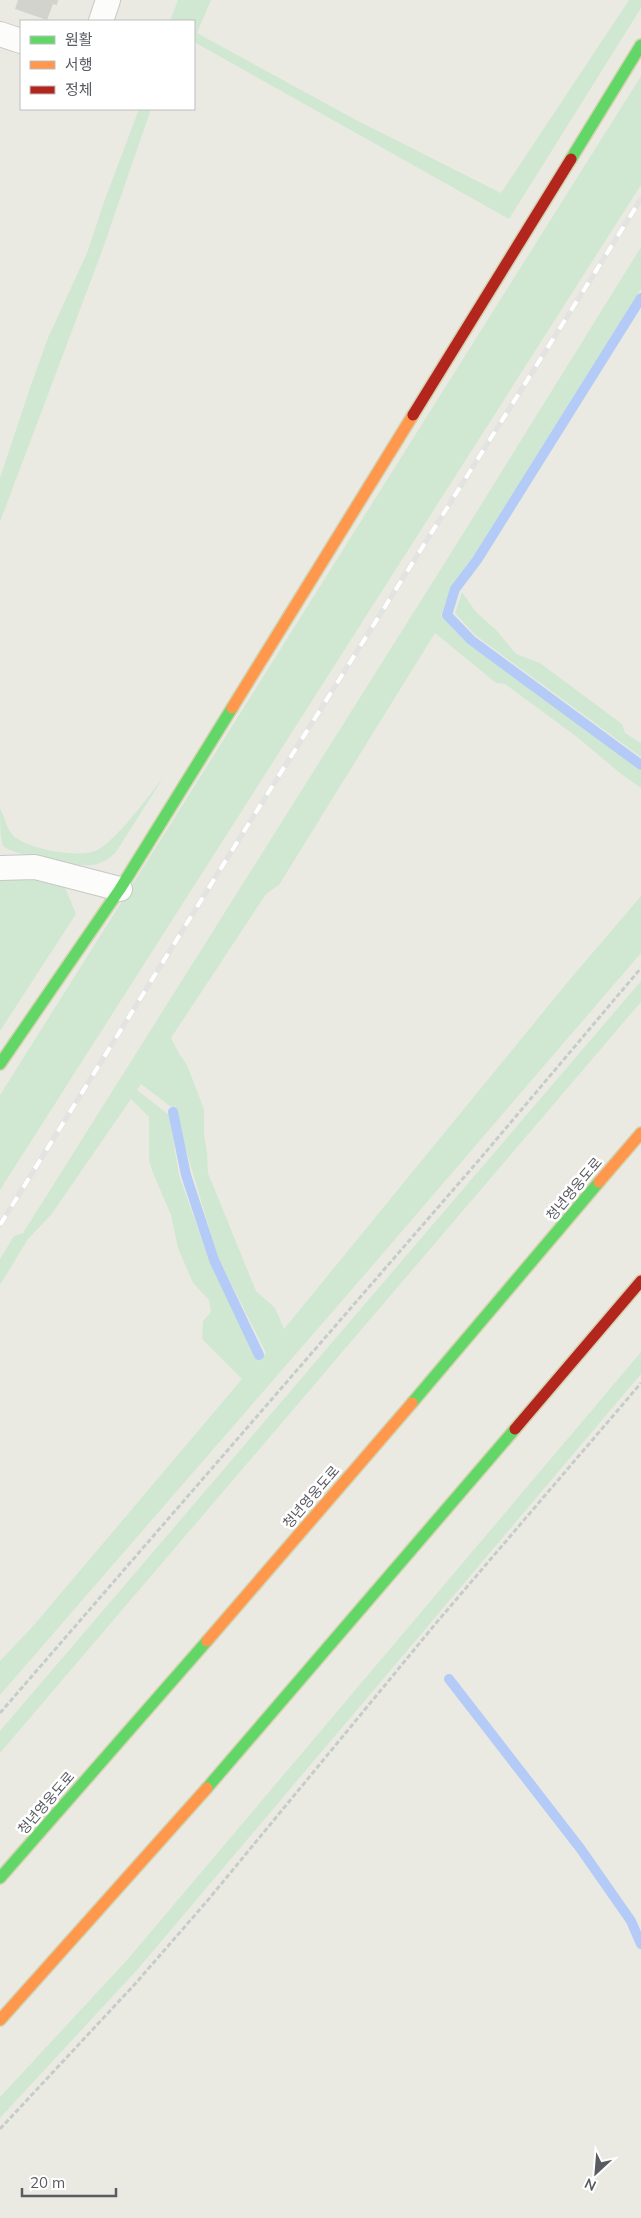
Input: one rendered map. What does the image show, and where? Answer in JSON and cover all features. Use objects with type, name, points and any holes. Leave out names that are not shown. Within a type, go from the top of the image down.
[{"type":"main road","points":[[0,1064],[120,889],[641,44]]},
{"type":"main road","name":"청년영웅도로","points":[[0,1878],[307,1526],[641,1133]]},
{"type":"main road","points":[[0,2020],[47,1970],[233,1758],[641,1281]]},
{"type":"street","points":[[101,20],[108,0]]},
{"type":"street","points":[[0,34],[20,42]]},
{"type":"street","points":[[0,868],[35,867],[120,889]]},
{"type":"path","points":[[0,1713],[478,1160],[641,968]]},
{"type":"path","points":[[0,2129],[135,1984],[208,1900],[437,1622],[641,1383]]},
{"type":"green space","points":[[178,0],[211,0],[197,33],[356,120],[501,193],[629,0],[641,0],[641,8],[509,219],[195,43],[195,20],[170,20]]},
{"type":"green space","points":[[641,76],[641,185],[0,1190],[0,1095]]},
{"type":"green space","points":[[139,110],[151,110],[102,251],[0,522],[0,478],[48,338],[87,253]]},
{"type":"green space","points":[[641,247],[641,289],[473,557],[451,587],[441,616],[468,644],[641,771],[641,788],[577,737],[505,684],[496,683],[435,633],[279,885],[266,894],[171,1038],[187,1065],[204,1109],[204,1135],[208,1173],[256,1291],[275,1308],[284,1329],[566,984],[641,896],[641,953],[0,1695],[0,1661],[34,1625],[242,1379],[202,1339],[203,1321],[211,1312],[209,1300],[193,1283],[178,1248],[171,1215],[153,1173],[149,1160],[149,1117],[131,1099],[51,1215],[28,1239],[0,1285],[0,1259],[14,1236],[23,1233]],"holes":[[[141,1084],[174,1109],[217,1255],[266,1353],[259,1361],[208,1257],[179,1175],[169,1115],[137,1090]]]},
{"type":"green space","points":[[462,592],[476,612],[497,631],[516,654],[540,663],[622,724],[625,733],[641,743],[641,757],[475,635],[455,613]]},
{"type":"green space","points":[[163,778],[116,852],[103,862],[93,865],[61,863],[32,857],[9,850],[3,846],[0,808],[11,833],[17,839],[27,844],[64,853],[95,851],[112,839]]},
{"type":"green space","points":[[0,874],[56,882],[65,887],[76,914],[0,1031]]},
{"type":"green space","points":[[641,981],[641,1002],[0,1753],[0,1731]]},
{"type":"green space","points":[[641,1352],[641,1374],[137,1970],[0,2118],[0,2097],[127,1960]]},
{"type":"building","points":[[18,0],[58,0],[57,5],[53,4],[47,20],[15,9]]},
{"type":"waterway","points":[[641,298],[477,560],[455,589],[447,615],[471,640],[641,765]]},
{"type":"waterway","points":[[173,1112],[186,1175],[214,1260],[259,1355]]},
{"type":"waterway","points":[[449,1679],[580,1848],[631,1921],[641,1944]]},
{"type":"railway","points":[[0,1225],[236,844],[641,199]]},
{"type":"traffic: fast","points":[[571,159],[641,45]]},
{"type":"traffic: fast","points":[[0,1064],[120,889],[232,708]]},
{"type":"traffic: fast","points":[[412,1403],[599,1182]]},
{"type":"traffic: fast","points":[[207,1788],[515,1429]]},
{"type":"traffic: fast","points":[[0,1878],[207,1641]]},
{"type":"traffic: slow","points":[[232,708],[413,415]]},
{"type":"traffic: slow","points":[[599,1182],[641,1133]]},
{"type":"traffic: slow","points":[[207,1641],[412,1403]]},
{"type":"traffic: slow","points":[[0,2020],[207,1788]]},
{"type":"traffic: jam","points":[[413,415],[571,159]]},
{"type":"traffic: jam","points":[[515,1429],[641,1281]]}]
